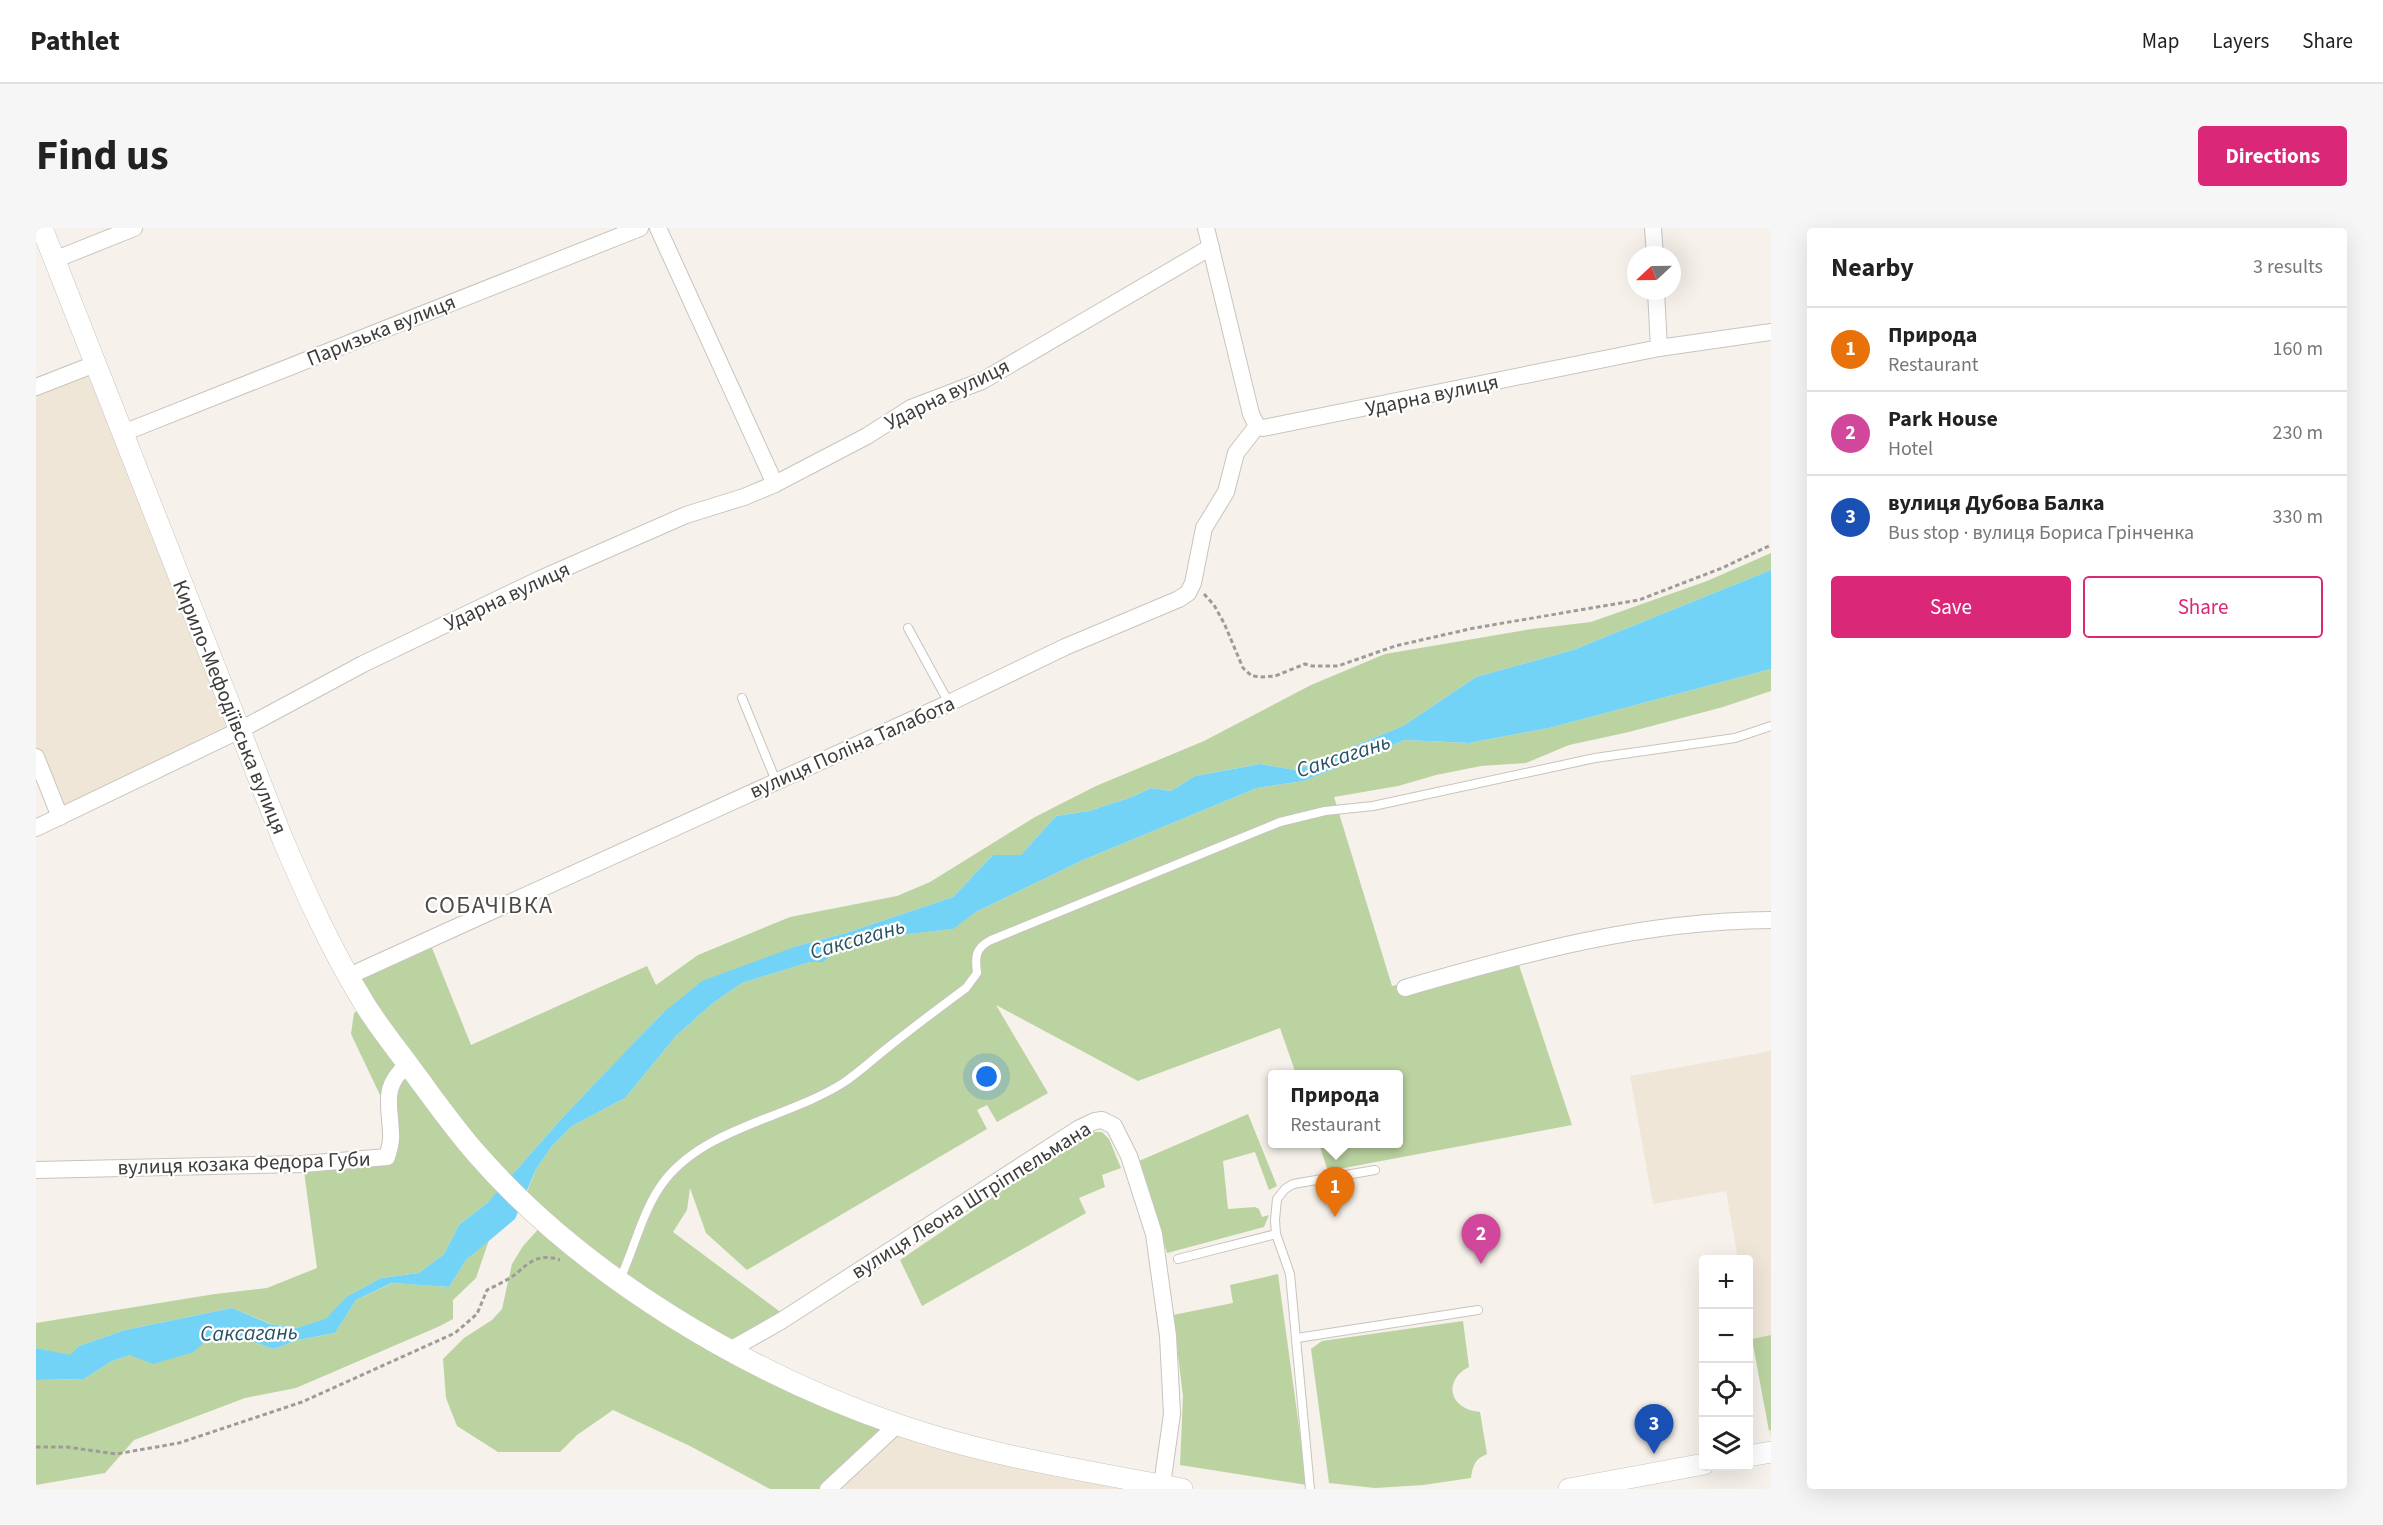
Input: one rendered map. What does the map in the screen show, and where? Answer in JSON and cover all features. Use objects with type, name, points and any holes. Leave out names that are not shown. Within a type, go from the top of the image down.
[{"type":"street","name":"Кирило-Мефодіївська вулиця","points":[[42,228],[302,885],[365,1005],[477,1154],[545,1222],[620,1280],[670,1315],[730,1350],[812,1390],[897,1425],[1003,1454],[1172,1487]]},
{"type":"street","points":[[54,260],[134,228]]},
{"type":"street","name":"Паризька вулиця","points":[[123,433],[640,228]]},
{"type":"street","points":[[658,228],[775,484]]},
{"type":"street","points":[[1193,583],[1204,528],[1226,492],[1236,453],[1257,426],[1251,414],[1206,228]]},
{"type":"street","points":[[1653,228],[1654,246]]},
{"type":"street","name":"Ударна вулиця","points":[[36,828],[240,730],[363,664],[540,579],[686,515],[744,497],[775,484],[867,436],[911,408],[982,381],[1211,247]]},
{"type":"street","points":[[1656,300],[1659,348]]},
{"type":"street","name":"Ударна вулиця","points":[[1257,426],[1269,428],[1659,348],[1771,332]]},
{"type":"street","points":[[36,387],[95,364]]},
{"type":"street","name":"вулиця Поліна Талабота","points":[[349,976],[949,703],[1065,647],[1179,599],[1188,593],[1193,583]]},
{"type":"street","points":[[36,757],[60,816]]},
{"type":"street","points":[[1405,988],[1516,956],[1619,933],[1677,924],[1771,920]]},
{"type":"street","name":"вулиця козака Федора Губи","points":[[36,1170],[303,1164],[387,1158],[392,1136],[388,1090],[397,1073],[408,1064]]},
{"type":"street","name":"вулиця Леона Штріппельмана","points":[[730,1350],[781,1321],[989,1184],[1078,1129],[1095,1120],[1102,1120],[1114,1126],[1129,1156],[1154,1234],[1168,1336],[1172,1414],[1172,1487]]},
{"type":"street","points":[[828,1489],[897,1425]]},
{"type":"street","points":[[1753,1455],[1771,1452]]},
{"type":"street","points":[[1569,1489],[1699,1465]]},
{"type":"lane","points":[[908,628],[949,703]]},
{"type":"lane","points":[[742,698],[777,781]]},
{"type":"lane","points":[[620,1280],[651,1202],[665,1180],[682,1162],[702,1148],[756,1122],[802,1105],[844,1083],[966,988],[977,973],[975,956],[981,945],[991,940],[1280,822],[1324,811],[1373,806],[1594,758],[1736,738],[1771,726]]},
{"type":"lane","points":[[1310,1489],[1290,1274],[1276,1234],[1277,1199],[1285,1189],[1293,1184],[1375,1170]]},
{"type":"lane","points":[[1178,1259],[1276,1234]]},
{"type":"lane","points":[[1297,1338],[1478,1310]]},
{"type":"path","points":[[1193,583],[1214,605],[1243,668],[1252,676],[1263,677],[1275,676],[1305,664],[1338,666],[1395,646],[1474,628],[1639,600],[1722,568],[1771,545]]},
{"type":"path","points":[[36,1447],[67,1447],[116,1454],[179,1443],[302,1402],[455,1333],[477,1314],[487,1290],[501,1284],[537,1258],[548,1255],[569,1264]]},
{"type":"shaded area","points":[[95,364],[240,730],[60,817],[36,757],[36,387]]},
{"type":"shaded area","points":[[1771,1051],[1771,1439],[1753,1339],[1753,1255],[1737,1255],[1726,1191],[1653,1204],[1630,1076]]},
{"type":"shaded area","points":[[897,1425],[1182,1489],[828,1489]]},
{"type":"green space","points":[[1771,553],[1771,570],[1573,650],[1476,677],[1403,726],[1296,770],[1260,764],[1195,776],[1171,791],[1151,788],[1132,797],[1089,811],[1056,816],[1021,855],[993,855],[953,897],[846,933],[797,946],[664,1012],[564,1116],[487,1203],[459,1225],[444,1254],[419,1273],[381,1278],[346,1297],[328,1318],[297,1328],[271,1324],[232,1308],[125,1330],[79,1346],[70,1356],[36,1348],[36,1323],[215,1294],[267,1288],[317,1268],[303,1164],[387,1157],[389,1114],[351,1034],[354,1013],[365,1005],[349,976],[428,938],[471,1045],[647,966],[656,985],[698,955],[790,917],[897,896],[930,882],[1035,817],[1096,786],[1204,741],[1311,685],[1385,654],[1532,629],[1591,622],[1707,581]]},
{"type":"green space","points":[[1771,669],[1771,691],[1723,707],[1569,745],[1526,763],[1481,766],[1398,786],[1334,797],[1392,986],[1516,956],[1572,1125],[1328,1171],[1320,1148],[1403,1148],[1403,1070],[1295,1070],[1280,1028],[1138,1081],[996,1005],[1048,1093],[997,1122],[987,1105],[977,1110],[987,1129],[747,1270],[706,1233],[690,1188],[687,1210],[673,1232],[787,1317],[731,1350],[897,1425],[828,1489],[770,1489],[690,1446],[613,1410],[577,1435],[560,1452],[498,1452],[457,1426],[446,1398],[443,1359],[464,1338],[492,1320],[502,1309],[512,1264],[523,1246],[545,1222],[523,1202],[536,1169],[552,1146],[572,1126],[625,1098],[676,1036],[713,1003],[742,983],[810,962],[824,962],[847,941],[952,929],[976,912],[1083,860],[1257,788],[1304,781],[1405,740],[1469,743],[1549,728]]},
{"type":"green space","points":[[1248,1114],[1277,1186],[1269,1190],[1255,1152],[1223,1161],[1228,1209],[1255,1207],[1259,1209],[1262,1217],[1269,1215],[1264,1227],[1167,1253],[1139,1161]]},
{"type":"green space","points":[[1088,1132],[1102,1132],[1109,1139],[1121,1168],[1102,1175],[1105,1187],[1079,1198],[1086,1213],[922,1306],[900,1260]]},
{"type":"green space","points":[[489,1240],[476,1278],[453,1300],[453,1319],[296,1388],[245,1398],[134,1440],[105,1473],[36,1485],[36,1380],[84,1379],[112,1361],[130,1355],[194,1352],[207,1339],[233,1335],[274,1349],[298,1340],[335,1333],[356,1300],[393,1283],[449,1287],[466,1260]]},
{"type":"green space","points":[[1278,1274],[1307,1485],[1180,1465],[1183,1396],[1173,1315],[1233,1303],[1230,1285]]},
{"type":"green space","points":[[1463,1321],[1469,1367],[1455,1379],[1454,1396],[1462,1406],[1480,1412],[1487,1454],[1475,1463],[1471,1478],[1423,1485],[1375,1488],[1329,1483],[1311,1349],[1322,1341]]},
{"type":"green space","points":[[1771,1335],[1771,1430],[1769,1431],[1753,1344],[1753,1339]]},
{"type":"water","name":"Саксагань","points":[[1771,570],[1771,669],[1549,728],[1469,743],[1405,740],[1304,781],[1257,788],[1083,860],[976,912],[953,929],[847,941],[824,962],[810,962],[742,983],[713,1003],[676,1036],[625,1098],[572,1126],[552,1146],[536,1169],[515,1219],[466,1260],[449,1287],[392,1283],[356,1300],[335,1333],[298,1340],[274,1349],[233,1335],[208,1339],[194,1352],[153,1364],[130,1355],[112,1361],[84,1379],[36,1380],[36,1348],[70,1355],[79,1346],[125,1330],[232,1308],[270,1324],[297,1328],[327,1318],[346,1297],[381,1278],[419,1273],[444,1254],[459,1225],[487,1203],[564,1116],[627,1050],[664,1012],[702,981],[797,946],[846,933],[953,897],[993,855],[1021,855],[1056,816],[1089,811],[1132,797],[1151,788],[1171,791],[1195,776],[1260,764],[1296,770],[1403,726],[1476,677],[1573,650]]},
{"type":"place","name":"Природа","points":[[1335,1217]]},
{"type":"place","name":"Park House","points":[[1481,1264]]},
{"type":"place","name":"вулиця Дубова Балка","points":[[1654,1454]]},
{"type":"district","name":"СОБАЧІВКА","points":[[489,905]]}]
